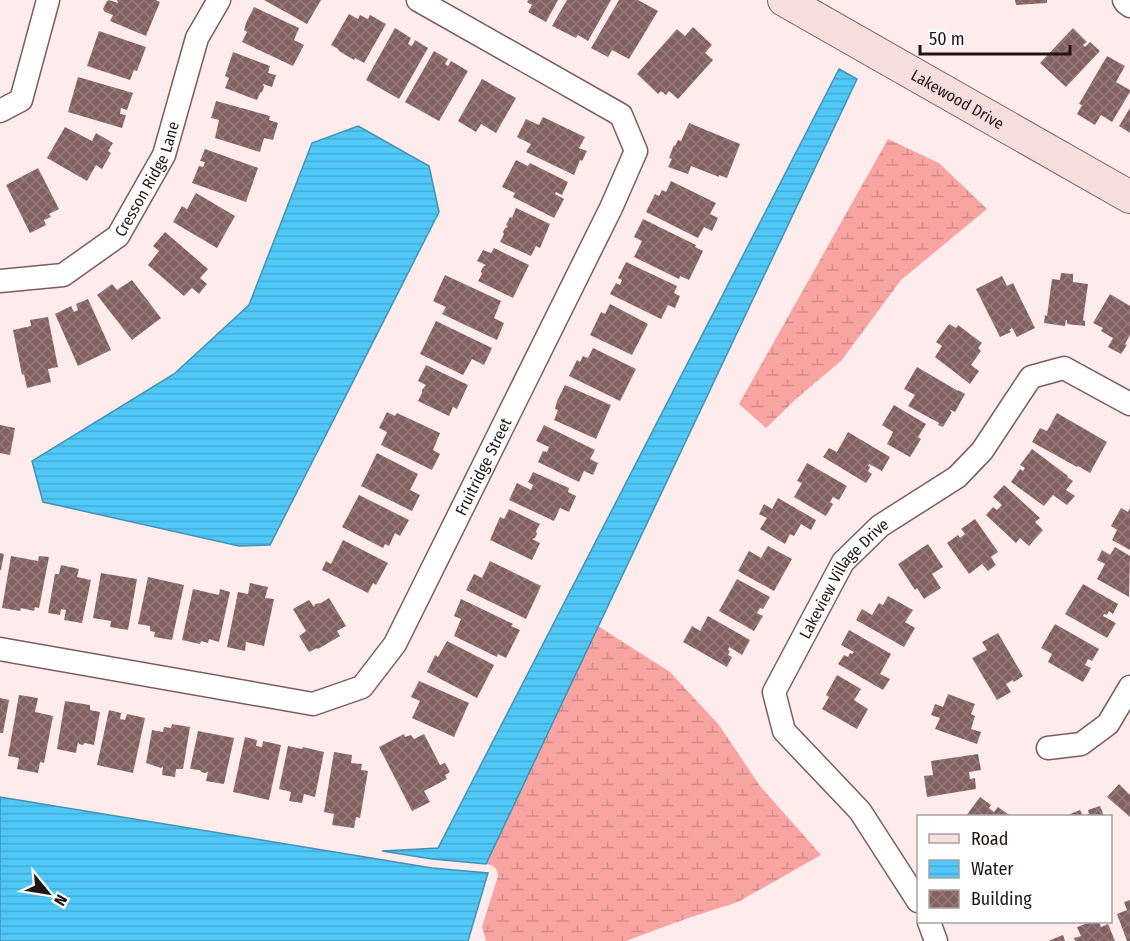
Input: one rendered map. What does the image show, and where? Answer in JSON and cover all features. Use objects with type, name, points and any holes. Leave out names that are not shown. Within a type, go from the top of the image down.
[{"type":"street","points":[[0,111],[21,100],[48,0]]},
{"type":"street","name":"Cresson Ridge Lane","points":[[0,281],[63,275],[117,236],[164,155],[197,38],[219,0]]},
{"type":"street","name":"Fruitridge Street","points":[[0,649],[313,704],[362,687],[395,644],[611,208],[636,151],[621,115],[418,0]]},
{"type":"street","name":"Lakewood Drive","points":[[784,0],[1130,197]]},
{"type":"street","points":[[1124,0],[1130,6]]},
{"type":"street","name":"Lakeview Village Drive","points":[[917,899],[860,811],[784,731],[774,692],[843,562],[880,526],[957,477],[982,452],[1031,377],[1064,368],[1130,404]]},
{"type":"street","points":[[1048,748],[1081,744],[1108,724],[1130,687]]},
{"type":"street","points":[[930,923],[936,941]]},
{"type":"green space","points":[[888,139],[939,163],[987,209],[901,280],[841,361],[766,428],[739,404]]},
{"type":"green space","points":[[598,626],[670,672],[719,725],[760,786],[821,855],[738,902],[626,941],[486,941],[482,927],[498,876],[495,867],[486,864]]},
{"type":"water","points":[[839,69],[857,79],[486,864],[382,851],[438,848]]},
{"type":"water","points":[[358,126],[429,166],[439,212],[270,545],[239,546],[43,502],[32,461],[174,374],[249,305],[312,143]]},
{"type":"water","points":[[0,797],[432,868],[488,873],[468,941],[0,941]]},
{"type":"building","points":[[109,0],[118,3],[117,0],[156,0],[160,2],[146,36],[110,21],[113,15],[103,9]]},
{"type":"building","points":[[264,0],[321,0],[307,24]]},
{"type":"building","points":[[528,0],[558,0],[546,22],[528,12],[532,5],[527,2]]},
{"type":"building","points":[[567,0],[611,0],[588,41],[578,35],[576,38],[552,26]]},
{"type":"building","points":[[619,0],[638,0],[658,11],[629,59],[612,50],[608,57],[591,48]]},
{"type":"building","points":[[1015,0],[1047,0],[1047,3],[1016,5]]},
{"type":"building","points":[[254,7],[299,28],[294,40],[304,45],[293,66],[242,42],[247,32],[244,30],[246,23]]},
{"type":"building","points":[[349,14],[358,19],[360,15],[368,19],[370,15],[386,24],[364,63],[355,58],[354,60],[331,45]]},
{"type":"building","points":[[693,27],[712,45],[705,53],[713,60],[678,99],[669,91],[666,95],[661,91],[658,94],[637,74],[677,29],[685,36]]},
{"type":"building","points":[[395,28],[411,38],[408,44],[412,46],[415,40],[428,48],[399,99],[366,80]]},
{"type":"building","points":[[1073,28],[1087,42],[1083,45],[1085,47],[1090,42],[1100,51],[1066,87],[1040,63]]},
{"type":"building","points":[[99,31],[146,47],[137,71],[134,70],[130,80],[87,66]]},
{"type":"building","points":[[434,51],[448,59],[445,64],[448,66],[451,61],[468,71],[439,121],[405,102]]},
{"type":"building","points":[[233,52],[270,66],[268,73],[276,75],[272,87],[263,84],[264,87],[257,100],[225,88],[229,78],[225,76]]},
{"type":"building","points":[[1107,56],[1125,66],[1116,82],[1130,92],[1112,122],[1101,115],[1095,125],[1077,114],[1082,105],[1079,104]]},
{"type":"building","points":[[78,77],[133,93],[127,110],[121,108],[120,114],[126,115],[122,128],[68,112]]},
{"type":"building","points":[[482,79],[516,98],[496,133],[481,124],[476,132],[458,121]]},
{"type":"building","points":[[216,101],[270,116],[269,120],[278,123],[273,140],[264,138],[260,152],[215,138],[219,120],[211,118]]},
{"type":"building","points":[[1130,108],[1130,133],[1119,126]]},
{"type":"building","points":[[543,117],[585,137],[579,148],[587,151],[582,161],[580,160],[574,175],[526,152],[531,144],[517,137],[526,119],[539,125]]},
{"type":"building","points":[[689,123],[740,144],[727,178],[691,166],[688,174],[668,167],[674,145],[678,140],[681,141]]},
{"type":"building","points":[[65,127],[92,141],[96,133],[113,143],[108,151],[111,153],[102,169],[96,165],[87,181],[47,158]]},
{"type":"building","points":[[205,149],[258,168],[246,202],[192,183],[199,166],[203,167],[205,162],[200,161]]},
{"type":"building","points":[[516,160],[528,166],[530,163],[568,182],[562,195],[556,192],[555,194],[564,199],[554,218],[513,197],[515,193],[502,187]]},
{"type":"building","points":[[38,168],[59,209],[49,214],[51,217],[44,220],[46,225],[30,233],[6,185]]},
{"type":"building","points":[[671,181],[716,203],[710,214],[718,218],[712,231],[704,227],[698,238],[646,212],[655,194],[659,196],[662,190],[666,192]]},
{"type":"building","points":[[196,193],[235,216],[217,248],[173,222],[182,206],[187,209]]},
{"type":"building","points":[[516,208],[550,224],[540,248],[536,246],[531,256],[500,242],[505,228],[508,227],[506,225]]},
{"type":"building","points":[[643,219],[696,245],[695,247],[703,251],[689,280],[680,276],[679,279],[634,257],[642,241],[634,237]]},
{"type":"building","points":[[165,232],[208,269],[200,278],[207,284],[199,294],[192,288],[184,296],[148,265],[159,251],[153,246]]},
{"type":"building","points":[[494,248],[529,265],[513,298],[478,281],[486,265],[477,261],[483,250],[491,253]]},
{"type":"building","points":[[626,262],[677,286],[674,293],[680,296],[675,308],[668,305],[661,319],[610,294],[616,283],[620,285],[622,280],[618,278]]},
{"type":"building","points":[[1061,273],[1073,274],[1073,282],[1088,284],[1083,320],[1085,326],[1067,324],[1067,320],[1065,326],[1044,323],[1052,279],[1060,280]]},
{"type":"building","points":[[445,275],[501,301],[494,318],[504,323],[497,340],[442,314],[446,307],[433,301]]},
{"type":"building","points":[[1002,276],[1007,286],[1013,283],[1035,328],[1017,337],[1012,328],[1009,330],[1011,332],[1000,337],[976,289]]},
{"type":"building","points":[[132,280],[161,318],[132,340],[97,295],[112,284],[117,290]]},
{"type":"building","points":[[1110,294],[1130,306],[1130,335],[1121,354],[1108,347],[1113,338],[1101,331],[1103,328],[1093,323]]},
{"type":"building","points":[[88,299],[111,350],[78,366],[55,314],[71,306],[74,312],[78,310],[76,304]]},
{"type":"building","points":[[610,304],[648,324],[632,355],[590,335],[601,312],[605,314]]},
{"type":"building","points":[[48,317],[58,367],[48,369],[51,382],[27,388],[24,374],[22,375],[13,330],[31,326],[30,320]]},
{"type":"building","points":[[436,321],[492,348],[484,365],[472,359],[463,375],[420,354]]},
{"type":"building","points":[[949,324],[956,328],[958,325],[982,343],[978,348],[981,351],[971,365],[979,371],[970,384],[935,357],[942,346],[936,342]]},
{"type":"building","points":[[593,348],[636,369],[620,401],[569,376],[577,360],[580,362],[583,356],[588,358]]},
{"type":"building","points":[[426,365],[468,385],[457,409],[453,407],[449,416],[418,401],[426,385],[418,381]]},
{"type":"building","points":[[917,367],[965,394],[955,412],[950,411],[952,412],[943,427],[908,406],[915,395],[904,389]]},
{"type":"building","points":[[565,385],[611,405],[596,439],[554,420],[558,410],[555,409],[557,401]]},
{"type":"building","points":[[894,405],[926,424],[918,437],[921,439],[910,457],[887,444],[893,432],[882,425]]},
{"type":"building","points":[[387,412],[395,416],[397,413],[440,433],[433,450],[440,454],[432,470],[381,445],[387,432],[379,428]]},
{"type":"building","points":[[1057,413],[1107,442],[1090,473],[1032,442],[1040,428],[1047,431]]},
{"type":"building","points":[[0,425],[15,428],[10,455],[0,453]]},
{"type":"building","points":[[544,425],[595,450],[590,459],[598,463],[593,475],[584,471],[579,482],[538,462],[543,451],[547,452],[549,447],[536,441]]},
{"type":"building","points":[[848,432],[890,457],[882,471],[869,464],[868,471],[872,474],[866,483],[823,457],[829,448],[837,452]]},
{"type":"building","points":[[1032,449],[1073,481],[1066,490],[1075,496],[1067,505],[1053,495],[1044,506],[1011,482],[1020,469],[1023,471],[1025,468],[1020,465]]},
{"type":"building","points":[[377,453],[418,474],[410,490],[420,495],[412,511],[361,486]]},
{"type":"building","points":[[807,463],[847,486],[839,500],[833,497],[830,502],[833,504],[826,516],[794,497],[802,483],[797,481]]},
{"type":"building","points":[[533,472],[569,488],[568,492],[576,496],[569,512],[560,508],[554,521],[509,500],[517,483],[531,490],[533,485],[528,482]]},
{"type":"building","points":[[1004,485],[1040,518],[1035,522],[1043,530],[1029,546],[1020,538],[1016,543],[986,515],[993,507],[997,510],[1002,505],[993,497]]},
{"type":"building","points":[[359,495],[409,520],[400,536],[395,533],[389,546],[385,544],[383,548],[342,527]]},
{"type":"building","points":[[778,498],[816,520],[811,530],[801,524],[794,536],[790,534],[785,544],[760,529],[767,518],[759,514],[764,504],[772,509]]},
{"type":"building","points":[[1121,508],[1128,512],[1130,508],[1130,550],[1112,540],[1117,530],[1111,526]]},
{"type":"building","points":[[509,509],[540,524],[535,538],[532,539],[540,543],[532,560],[490,540],[500,517],[504,519]]},
{"type":"building","points":[[975,519],[998,552],[991,557],[996,565],[988,571],[982,564],[969,574],[947,543],[958,535],[960,538],[965,534],[961,529]]},
{"type":"building","points":[[343,540],[388,563],[376,585],[373,583],[368,593],[322,570],[326,561],[331,564]]},
{"type":"building","points":[[928,544],[943,567],[932,574],[941,588],[924,599],[917,588],[915,590],[898,564]]},
{"type":"building","points":[[768,546],[792,559],[774,591],[738,571],[749,551],[761,558]]},
{"type":"building","points":[[1115,547],[1130,556],[1129,597],[1097,579],[1105,564],[1097,560],[1102,550],[1110,555]]},
{"type":"building","points":[[0,553],[4,554],[1,570],[0,570]]},
{"type":"building","points":[[11,556],[38,561],[39,556],[49,557],[39,608],[35,607],[34,611],[2,608]]},
{"type":"building","points":[[490,561],[541,586],[526,619],[466,590],[474,574],[482,578]]},
{"type":"building","points":[[61,565],[79,569],[77,577],[91,580],[82,623],[64,620],[66,610],[61,609],[60,615],[48,613],[55,574],[59,574]]},
{"type":"building","points":[[101,573],[137,579],[128,630],[110,627],[111,621],[93,618]]},
{"type":"building","points":[[148,577],[184,585],[172,640],[154,637],[155,632],[150,631],[150,626],[138,624]]},
{"type":"building","points":[[737,579],[770,597],[763,609],[760,608],[757,613],[763,616],[754,631],[719,611]]},
{"type":"building","points":[[250,583],[268,587],[265,598],[274,599],[264,646],[246,642],[245,651],[227,647],[238,592],[248,594]]},
{"type":"building","points":[[1083,584],[1118,604],[1113,614],[1109,611],[1103,616],[1116,623],[1107,638],[1065,614]]},
{"type":"building","points":[[193,589],[219,595],[220,589],[230,592],[219,642],[209,639],[208,643],[201,641],[200,644],[182,640]]},
{"type":"building","points":[[888,596],[913,610],[905,622],[915,628],[904,647],[856,620],[862,609],[872,615],[879,603],[883,605]]},
{"type":"building","points":[[329,598],[346,626],[337,631],[340,636],[309,652],[299,636],[306,631],[293,609],[309,600],[314,607],[315,604]]},
{"type":"building","points":[[461,599],[513,624],[511,626],[520,630],[506,658],[498,654],[497,657],[454,636],[461,619],[454,616]]},
{"type":"building","points":[[708,616],[750,640],[742,655],[729,647],[728,655],[732,657],[727,667],[683,642],[692,626],[700,631]]},
{"type":"building","points":[[1055,624],[1099,649],[1092,661],[1088,659],[1085,665],[1091,668],[1083,682],[1048,662],[1052,654],[1041,648]]},
{"type":"building","points":[[849,630],[891,654],[880,674],[890,679],[883,690],[838,664],[844,655],[848,657],[854,652],[841,645]]},
{"type":"building","points":[[998,633],[1023,676],[1006,684],[1011,692],[997,700],[972,658],[987,650],[982,642]]},
{"type":"building","points":[[447,641],[494,665],[477,698],[427,672],[435,655],[438,657]]},
{"type":"building","points":[[837,675],[861,689],[854,700],[868,709],[857,729],[822,709],[829,697],[826,695]]},
{"type":"building","points":[[419,681],[469,703],[454,737],[412,718],[420,701],[411,697]]},
{"type":"building","points":[[948,694],[975,704],[971,714],[975,716],[971,729],[981,732],[977,744],[935,729],[940,718],[931,715],[935,704],[943,707]]},
{"type":"building","points":[[19,695],[38,698],[35,712],[53,716],[44,763],[40,762],[38,773],[17,769],[19,758],[8,756]]},
{"type":"building","points":[[0,698],[9,700],[3,733],[0,733]]},
{"type":"building","points":[[65,701],[90,705],[90,710],[100,712],[94,745],[85,743],[83,745],[78,742],[76,753],[57,749]]},
{"type":"building","points":[[109,710],[121,713],[120,719],[125,720],[127,714],[145,718],[133,773],[97,765]]},
{"type":"building","points":[[172,724],[190,727],[183,769],[176,769],[175,777],[162,775],[163,766],[161,768],[146,763],[152,730],[163,732],[164,727],[171,728]]},
{"type":"building","points":[[198,731],[234,738],[224,784],[206,781],[208,772],[190,769]]},
{"type":"building","points":[[404,734],[405,737],[411,735],[414,739],[424,734],[440,765],[445,763],[450,772],[445,775],[447,779],[424,791],[430,802],[412,811],[379,747]]},
{"type":"building","points":[[245,737],[257,740],[256,746],[262,747],[263,741],[281,745],[269,800],[233,792]]},
{"type":"building","points":[[288,746],[324,752],[315,797],[304,794],[302,803],[289,801],[291,792],[279,789]]},
{"type":"building","points":[[334,752],[352,755],[351,763],[362,764],[361,770],[368,771],[360,818],[356,817],[354,828],[332,825],[334,814],[324,812]]},
{"type":"building","points":[[978,754],[981,770],[969,772],[970,779],[975,778],[976,789],[927,797],[924,776],[933,775],[931,761]]},
{"type":"building","points":[[1119,784],[1130,795],[1130,817],[1107,797]]},
{"type":"building","points":[[980,797],[991,805],[989,808],[994,812],[998,807],[1010,815],[967,815]]},
{"type":"building","points":[[1100,806],[1104,815],[1086,815],[1089,814],[1088,810]]},
{"type":"building","points":[[1080,810],[1082,815],[1068,815]]},
{"type":"building","points":[[1130,900],[1130,941],[1127,941],[1117,914],[1127,910],[1124,902]]},
{"type":"building","points":[[1088,923],[1099,923],[1101,927],[1108,924],[1115,941],[1075,941],[1074,938],[1081,936],[1077,927]]},
{"type":"building","points":[[1063,935],[1065,941],[1048,941]]}]
